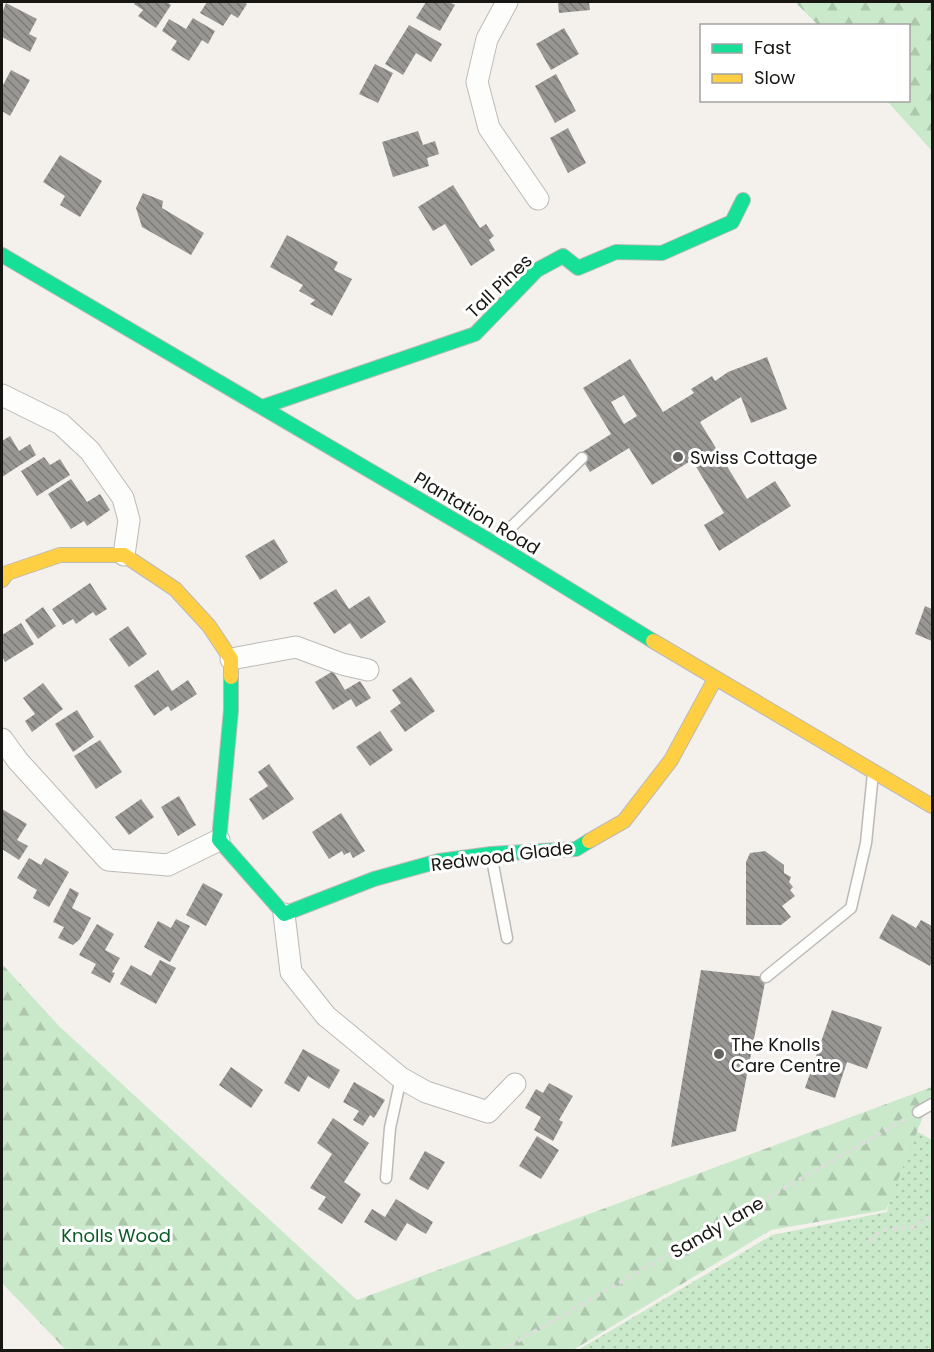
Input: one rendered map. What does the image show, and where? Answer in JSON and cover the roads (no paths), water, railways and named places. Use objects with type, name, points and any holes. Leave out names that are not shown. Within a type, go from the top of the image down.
[{"type":"street","points":[[507,2],[487,39],[477,82],[489,128],[538,200]]},
{"type":"street","name":"Tall Pines","points":[[262,407],[475,334],[537,270],[563,256],[578,268],[616,252],[662,252],[732,222],[743,200]]},
{"type":"street","name":"Plantation Road","points":[[2,255],[495,544],[715,679],[933,806]]},
{"type":"street","points":[[2,395],[61,424],[90,451],[123,498],[129,520],[124,555]]},
{"type":"street","points":[[2,580],[7,573],[60,555],[124,555],[175,589],[209,627],[231,658],[231,710],[219,840],[284,914],[291,972],[326,1016],[401,1078],[426,1092],[488,1112],[515,1084]]},
{"type":"street","points":[[231,658],[296,647],[342,664],[368,670]]},
{"type":"street","name":"Redwood Glade","points":[[284,914],[374,879],[439,861],[491,854],[576,849],[624,821],[671,760],[715,679]]},
{"type":"street","points":[[2,739],[18,761],[108,861],[168,865],[219,840]]},
{"type":"lane","points":[[495,544],[582,458]]},
{"type":"lane","points":[[766,977],[851,908],[866,843],[873,773]]},
{"type":"lane","points":[[491,854],[507,938]]},
{"type":"lane","points":[[386,1178],[390,1128],[401,1078]]},
{"type":"lane","points":[[918,1112],[933,1104]]},
{"type":"place","name":"Swiss Cottage","points":[[678,457]]},
{"type":"place","name":"The Knolls Care Centre","points":[[719,1054]]},
{"type":"park label","name":"Knolls Wood","points":[[116,1235]]}]
